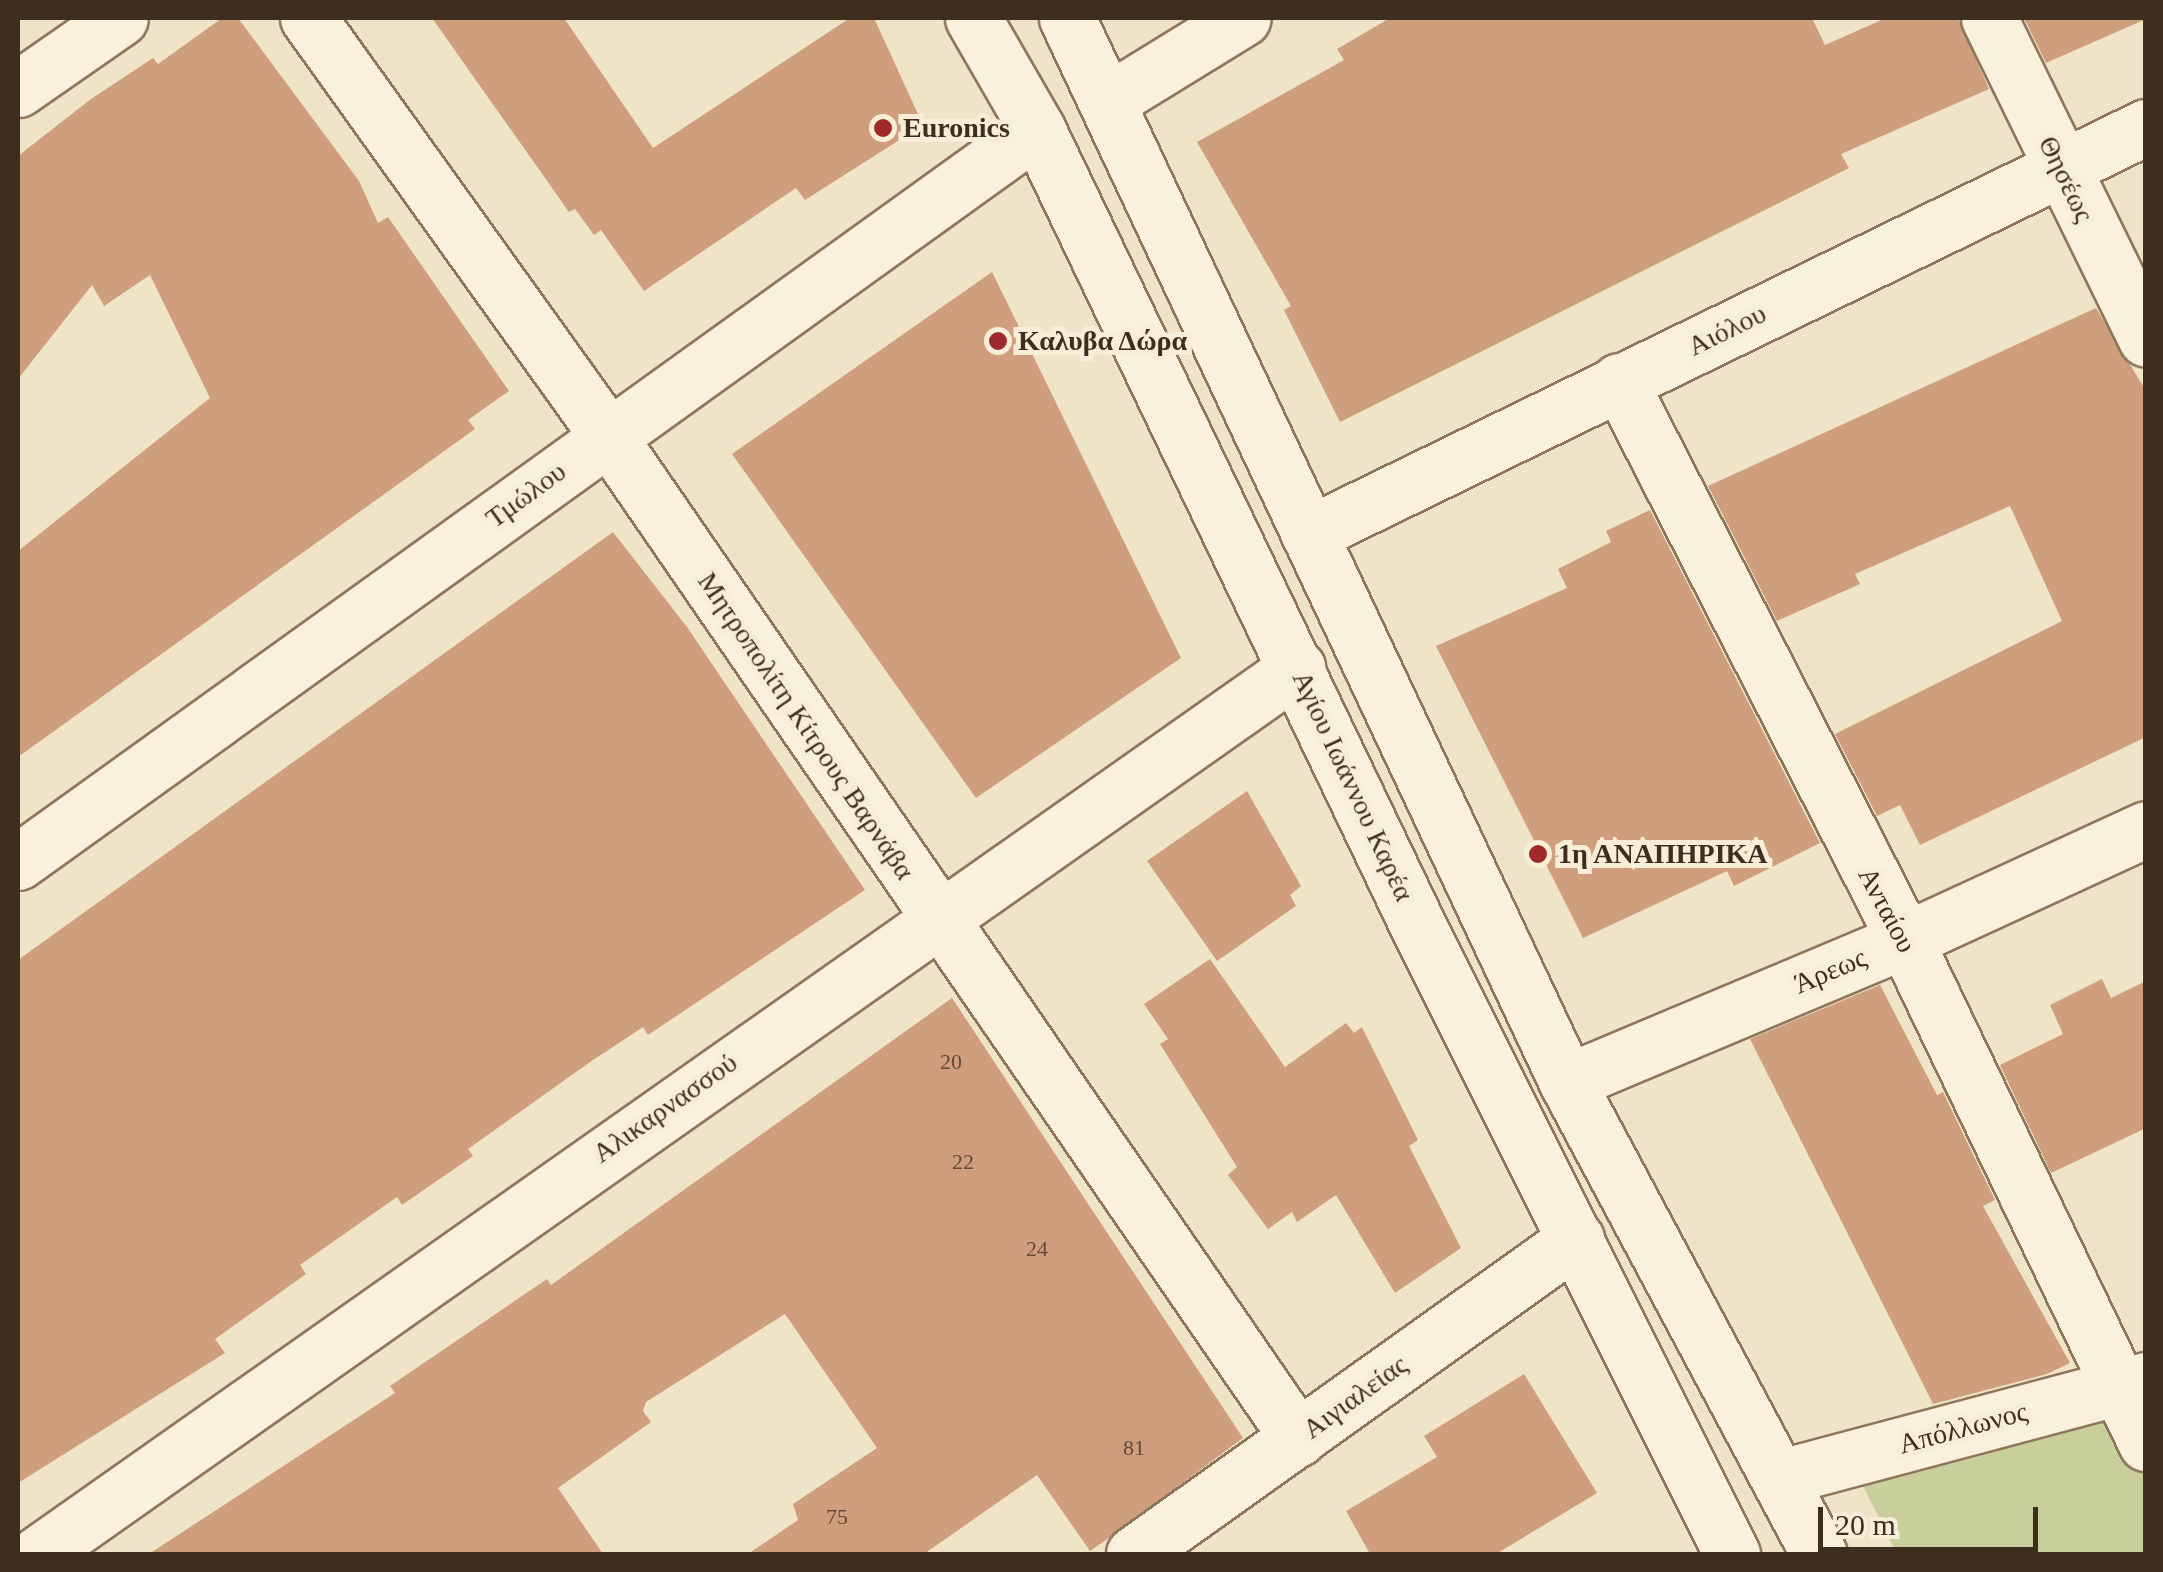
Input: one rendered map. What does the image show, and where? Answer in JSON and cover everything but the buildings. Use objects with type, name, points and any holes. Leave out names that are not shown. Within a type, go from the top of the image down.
[{"type":"street","points":[[18,89],[120,18]]},
{"type":"street","name":"Μητροπολίτη Κίτρους Βαρνάβα","points":[[308,18],[608,436],[1298,1438]]},
{"type":"street","name":"Αγίου Ιωάννου Καρέα","points":[[973,18],[1037,130],[1732,1554]]},
{"type":"street","points":[[1067,18],[1567,1082],[1819,1554]]},
{"type":"street","points":[[1108,102],[1243,18]]},
{"type":"street","name":"Θησέως","points":[[1989,18],[2060,170],[2146,339]]},
{"type":"street","name":"Αιόλου","points":[[1308,534],[2146,127]]},
{"type":"street","name":"Τμώλου","points":[[18,862],[1037,130]]},
{"type":"street","name":"Ανταίου","points":[[1619,382],[2131,1383],[2146,1443]]},
{"type":"street","name":"Αλικαρνασσού","points":[[38,1554],[936,916],[1297,668]]},
{"type":"street","name":"Άρεως","points":[[1567,1082],[1905,940],[2146,830]]},
{"type":"street","name":"Αιγιαλείας","points":[[1134,1554],[1576,1238]]},
{"type":"street","name":"Απόλλωνος","points":[[1781,1477],[2131,1383]]},
{"type":"green space","points":[[2117,1415],[2145,1476],[2145,1554],[1897,1554],[1856,1472]]},
{"type":"place","name":"Euronics","points":[[883,128]]},
{"type":"place","name":"Καλυβα Δώρα","points":[[998,341]]},
{"type":"place","name":"1η ΑΝΑΠΗΡΙΚΑ","points":[[1538,854]]}]
